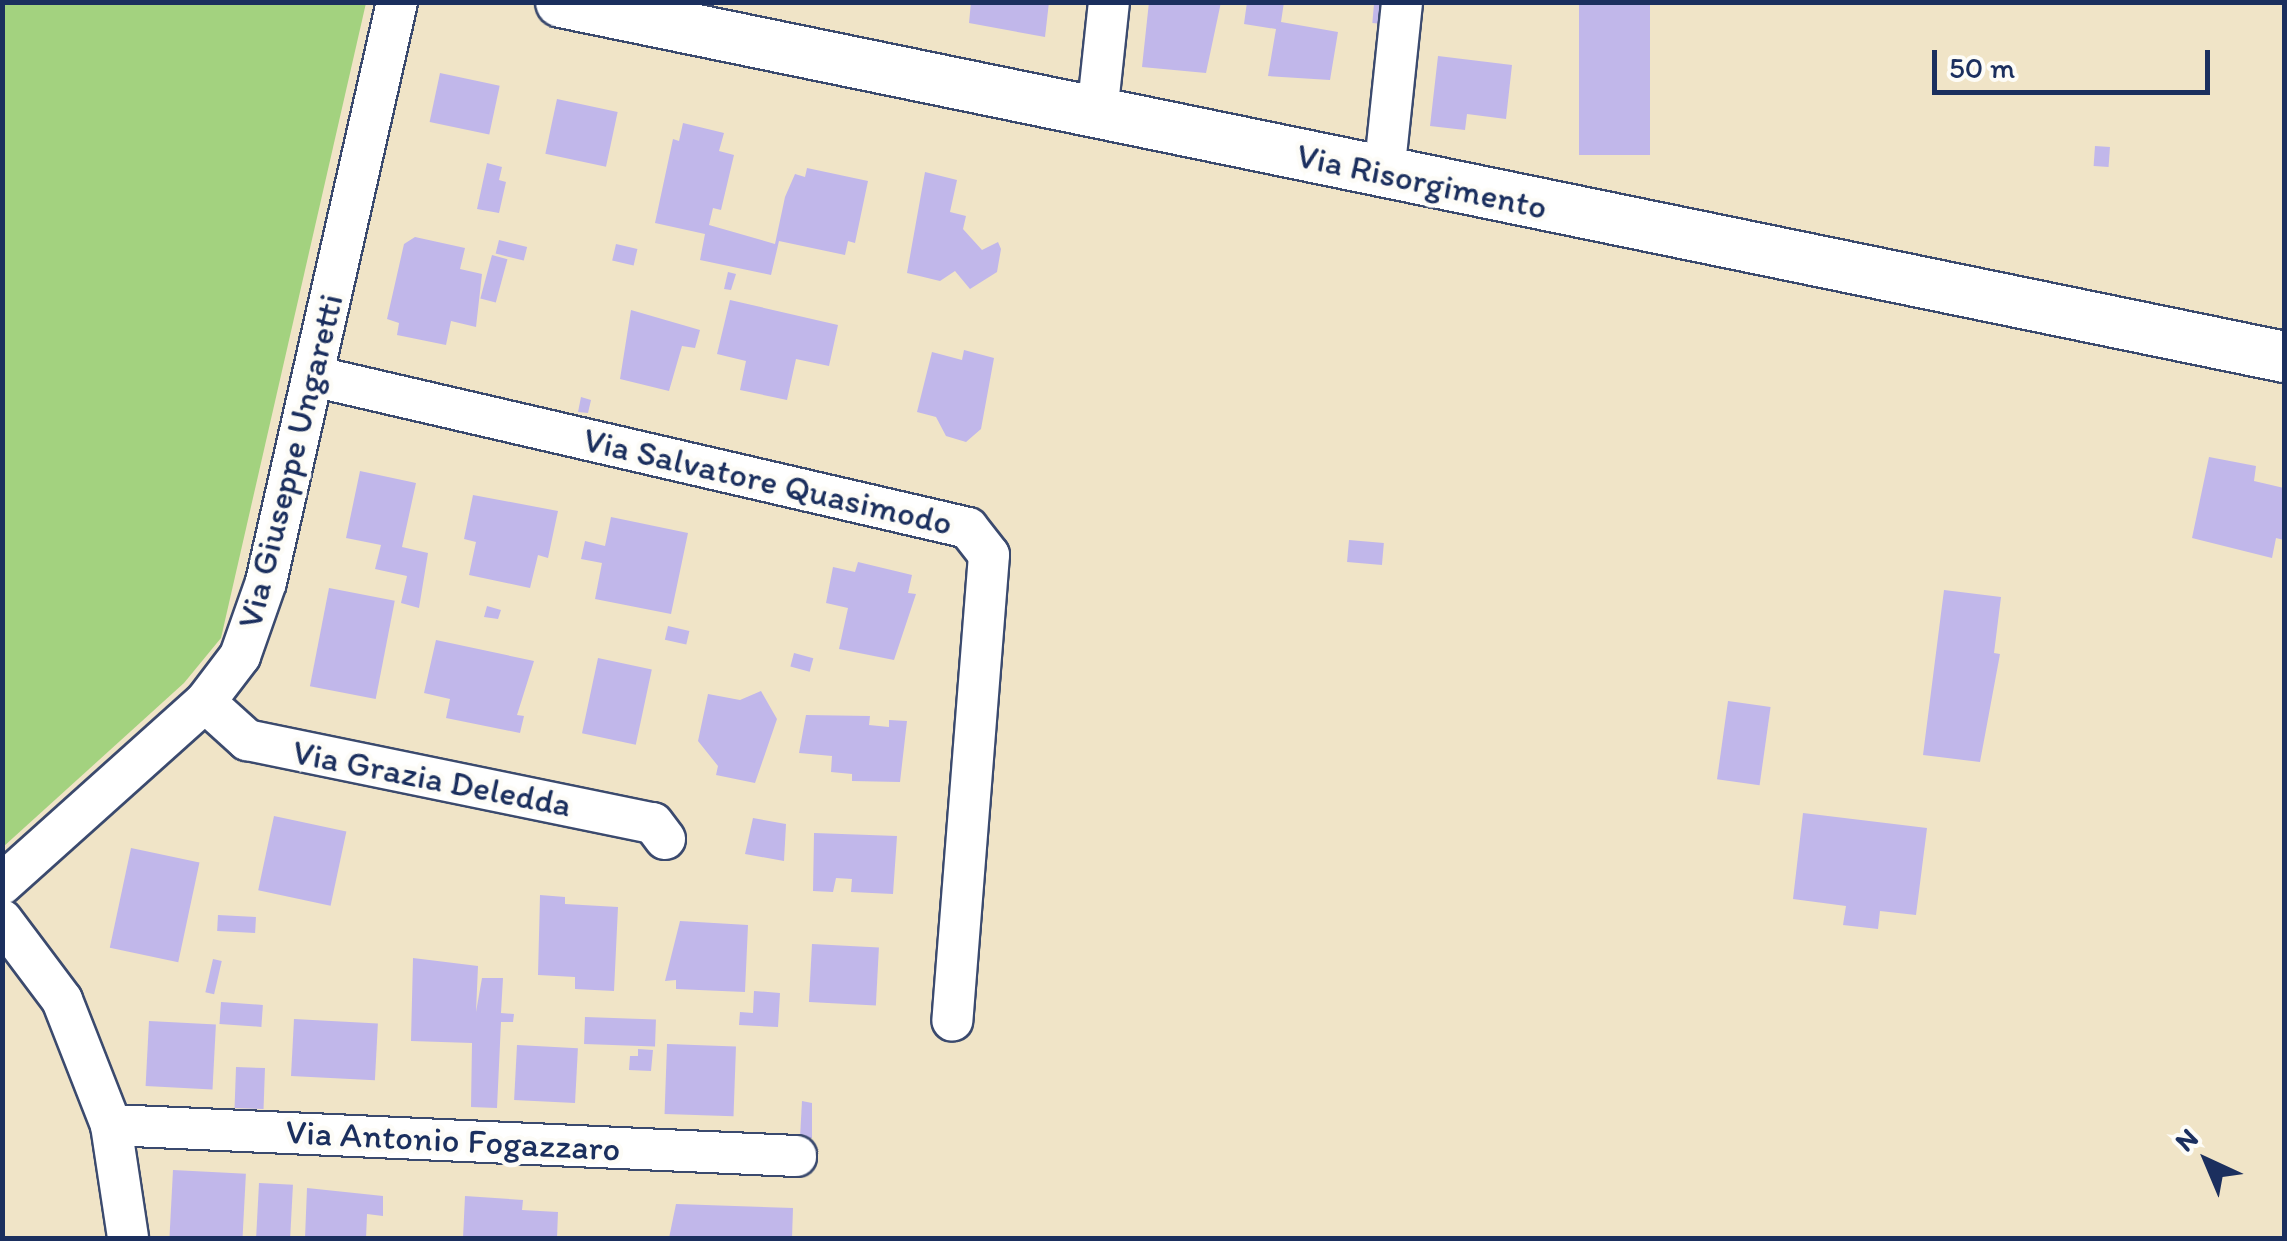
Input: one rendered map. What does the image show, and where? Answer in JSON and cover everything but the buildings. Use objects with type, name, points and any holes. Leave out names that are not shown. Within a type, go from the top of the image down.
[{"type":"street","name":"Via Giuseppe Ungaretti","points":[[2,884],[206,702],[240,656],[266,582],[397,2]]},
{"type":"street","name":"Via Risorgimento","points":[[560,2],[2284,356]]},
{"type":"street","points":[[1098,114],[1110,2]]},
{"type":"street","points":[[1384,174],[1402,2]]},
{"type":"street","name":"Via Salvatore Quasimodo","points":[[313,376],[968,528],[989,555],[952,1020]]},
{"type":"street","name":"Via Grazia Deledda","points":[[206,702],[247,740],[653,822],[665,839]]},
{"type":"street","points":[[2,920],[62,1000],[111,1125],[128,1238]]},
{"type":"street","name":"Via Antonio Fogazzaro","points":[[111,1125],[796,1156]]},
{"type":"green space","points":[[3,2],[366,3],[221,638],[184,683],[3,847]]}]
